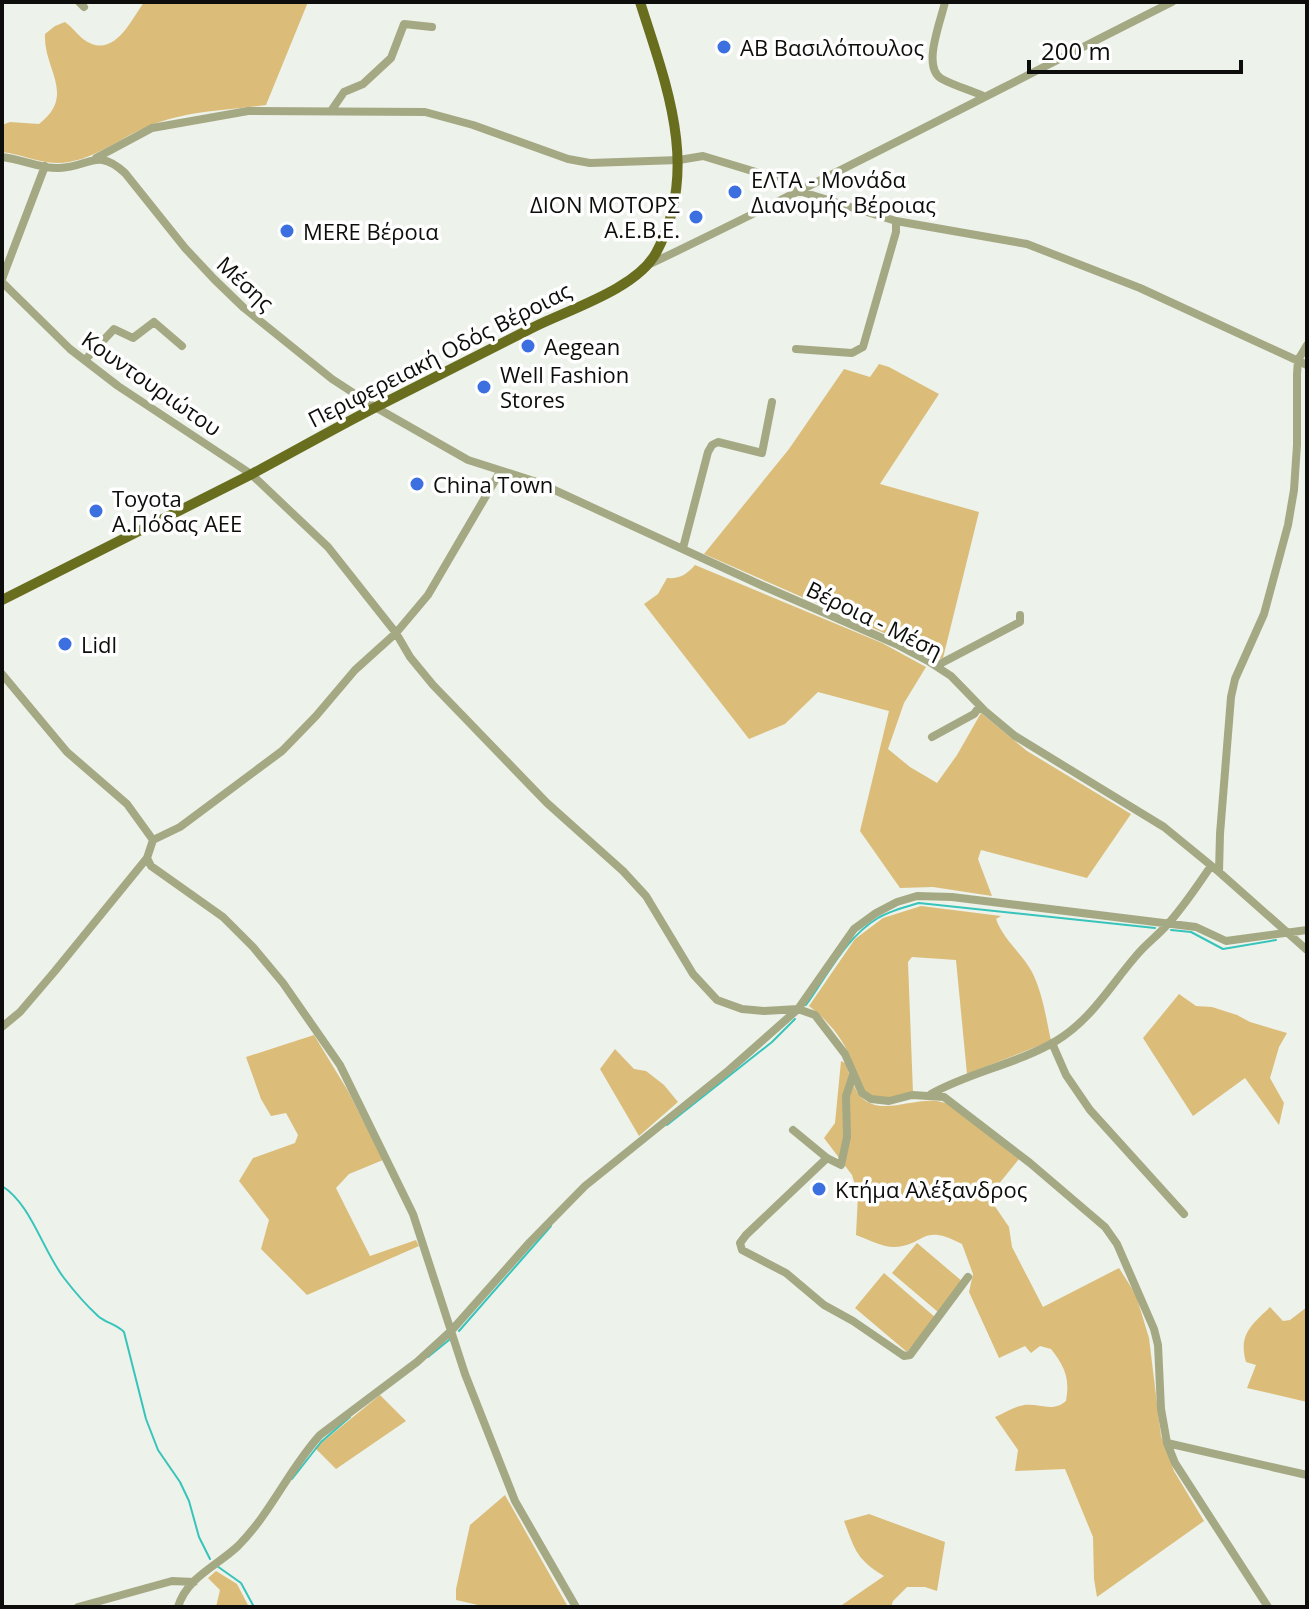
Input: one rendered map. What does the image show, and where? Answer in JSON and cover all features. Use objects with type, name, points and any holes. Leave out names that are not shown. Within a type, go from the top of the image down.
[{"type":"main road","name":"Περιφερειακή Οδός Βέροιας","points":[[2,600],[251,474],[375,407],[602,295],[627,282],[647,265],[658,249],[671,213],[679,160],[673,113],[640,2]]},
{"type":"street","points":[[945,2],[932,58],[934,71],[942,79],[983,96]]},
{"type":"street","points":[[647,265],[1172,2]]},
{"type":"street","points":[[331,111],[344,92],[363,84],[391,58],[404,24],[432,27]]},
{"type":"street","points":[[2,157],[59,168],[95,158],[152,128],[248,111],[425,112],[473,125],[568,159],[590,163],[679,160],[703,156],[769,176],[799,191],[896,221],[1027,244],[1140,288],[1303,362]]},
{"type":"street","name":"Μέσης","points":[[95,158],[114,163],[185,248],[244,308],[332,379],[375,407]]},
{"type":"street","points":[[2,281],[45,166]]},
{"type":"street","points":[[796,349],[835,354],[860,351],[896,232],[896,221]]},
{"type":"street","name":"Κουντουριώτου","points":[[2,281],[70,349],[118,386],[251,474],[328,547],[396,633],[421,671],[547,803],[641,889],[704,988],[717,1000],[742,1009],[798,1009]]},
{"type":"street","points":[[85,360],[114,329],[133,338],[154,322],[182,346]]},
{"type":"street","points":[[798,1009],[815,1015],[828,1028],[845,1054],[862,1093],[871,1099],[889,1101],[930,1094],[1031,1054],[1052,1043],[1093,1011],[1137,955],[1215,869],[1231,697],[1235,679],[1264,614],[1294,490],[1303,362],[1307,345]]},
{"type":"street","points":[[683,548],[712,445],[718,442],[762,453],[772,402]]},
{"type":"street","name":"Βέροια - Μέση","points":[[375,407],[468,460],[537,482],[896,644],[936,666],[951,676],[1015,736],[1157,822],[1290,932],[1307,950]]},
{"type":"street","points":[[2,1027],[20,1012],[147,858],[153,840],[180,827],[282,751],[355,670],[396,633],[428,595],[500,472]]},
{"type":"street","points":[[936,666],[1008,630],[1020,622],[1020,615]]},
{"type":"street","points":[[2,674],[67,752],[127,804],[153,840]]},
{"type":"street","points":[[932,737],[974,714],[980,706]]},
{"type":"street","points":[[147,858],[151,866],[223,917],[253,947],[317,1029],[346,1078],[413,1214],[465,1374],[515,1501],[576,1607]]},
{"type":"street","points":[[178,1607],[182,1596],[194,1582],[245,1538],[320,1435],[417,1362],[452,1330],[530,1242],[585,1186],[729,1070],[798,1009],[854,929],[876,913],[917,896],[952,897],[1196,927],[1226,941],[1307,930]]},
{"type":"street","points":[[1052,1043],[1066,1075],[1090,1110],[1184,1214]]},
{"type":"street","points":[[793,1130],[835,1164],[843,1162],[847,1137],[846,1096],[853,1075]]},
{"type":"street","points":[[930,1094],[944,1097],[1030,1163],[1105,1227],[1117,1244],[1154,1329],[1158,1345],[1161,1409],[1167,1443],[1175,1463],[1268,1607]]},
{"type":"street","points":[[827,1158],[746,1235],[740,1243],[742,1250],[786,1273],[824,1305],[904,1356],[910,1355],[968,1277]]},
{"type":"street","points":[[1167,1443],[1307,1475]]},
{"type":"street","points":[[78,1607],[167,1582],[194,1582]]},
{"type":"shaded area","points":[[144,2],[308,2],[266,105],[163,121],[82,159],[69,162],[50,163],[2,152],[2,125],[10,122],[39,124],[56,102],[56,81],[45,34],[65,22],[83,39],[94,45],[103,45],[120,36]]},
{"type":"shaded area","points":[[879,364],[939,394],[880,484],[979,512],[943,658],[936,660],[891,636],[704,554],[789,449],[844,369],[870,377]]},
{"type":"shaded area","points":[[695,565],[882,643],[926,667],[904,703],[888,749],[937,783],[981,713],[1027,751],[1131,814],[1087,878],[981,850],[978,859],[992,896],[933,887],[900,888],[860,831],[889,711],[818,692],[785,724],[749,739],[644,604],[658,594],[667,578],[683,575]]},
{"type":"shaded area","points":[[921,906],[1001,916],[996,919],[999,927],[1036,980],[1051,1041],[967,1074],[956,960],[912,957],[908,962],[913,1093],[888,1098],[874,1097],[864,1091],[838,1035],[809,1006],[855,939],[883,918]]},
{"type":"shaded area","points":[[1179,994],[1196,1006],[1212,1007],[1287,1033],[1279,1047],[1270,1078],[1284,1103],[1279,1125],[1245,1078],[1193,1116],[1143,1038]]},
{"type":"shaded area","points":[[314,1035],[348,1091],[383,1160],[349,1174],[336,1188],[370,1256],[416,1240],[419,1246],[307,1295],[261,1249],[269,1220],[239,1181],[253,1158],[295,1143],[298,1135],[286,1113],[271,1116],[261,1099],[246,1057]]},
{"type":"shaded area","points":[[615,1049],[634,1069],[646,1071],[664,1085],[678,1102],[639,1136],[600,1069]]},
{"type":"shaded area","points":[[841,1061],[845,1063],[857,1092],[865,1101],[886,1106],[922,1101],[945,1103],[1019,1159],[993,1191],[994,1205],[1009,1227],[1012,1247],[1043,1307],[1119,1268],[1136,1295],[1149,1338],[1161,1436],[1174,1471],[1204,1521],[1097,1597],[1093,1537],[1065,1469],[1015,1471],[1018,1450],[995,1417],[1020,1406],[1055,1407],[1066,1401],[1067,1379],[1063,1367],[1051,1349],[1040,1346],[1031,1353],[1025,1346],[999,1358],[969,1292],[973,1274],[962,1244],[930,1235],[904,1246],[889,1247],[856,1235],[858,1195],[852,1175],[824,1138],[835,1123]]},
{"type":"shaded area","points":[[917,1243],[963,1282],[938,1312],[892,1273]]},
{"type":"shaded area","points":[[884,1273],[936,1318],[907,1352],[855,1308]]},
{"type":"shaded area","points":[[1270,1307],[1283,1321],[1290,1320],[1307,1307],[1307,1402],[1247,1388],[1256,1365],[1246,1362],[1245,1337]]},
{"type":"shaded area","points":[[380,1395],[406,1421],[336,1469],[315,1448]]},
{"type":"shaded area","points":[[505,1495],[568,1607],[487,1607],[456,1600],[470,1525]]},
{"type":"shaded area","points":[[869,1514],[945,1542],[937,1591],[907,1587],[891,1607],[839,1607],[884,1576],[858,1553],[844,1521]]},
{"type":"shaded area","points":[[216,1571],[237,1584],[249,1607],[216,1607],[220,1590],[208,1578]]},
{"type":"waterway","points":[[806,1005],[847,946],[867,926],[888,913],[919,903],[1155,928]]},
{"type":"waterway","points":[[1171,930],[1191,932],[1223,949],[1276,940]]},
{"type":"waterway","points":[[667,1125],[772,1042],[795,1019]]},
{"type":"waterway","points":[[2,1186],[21,1204],[56,1267],[76,1293],[98,1316],[124,1332],[146,1419],[158,1450],[189,1501],[199,1537],[210,1559]]},
{"type":"waterway","points":[[459,1331],[551,1226]]},
{"type":"waterway","points":[[428,1357],[449,1340]]},
{"type":"waterway","points":[[292,1479],[321,1442],[350,1417]]},
{"type":"waterway","points":[[217,1566],[241,1583],[254,1607]]},
{"type":"place","name":"ΑΒ Βασιλόπουλος","points":[[724,47]]},
{"type":"place","name":"ΕΛΤΑ - Μονάδα Διανομής Βέροιας","points":[[735,192]]},
{"type":"place","name":"ΔΙΟΝ ΜΟΤΟΡΣ Α.Ε.Β.Ε.","points":[[696,217]]},
{"type":"place","name":"MERE Βέροια","points":[[287,231]]},
{"type":"place","name":"Aegean","points":[[528,346]]},
{"type":"place","name":"Well Fashion Stores","points":[[484,387]]},
{"type":"place","name":"China Town","points":[[417,484]]},
{"type":"place","name":"Toyota Α.Πόδας ΑΕΕ","points":[[96,511]]},
{"type":"place","name":"Lidl","points":[[65,644]]},
{"type":"place","name":"Κτήμα Αλέξανδρος","points":[[819,1189]]}]
